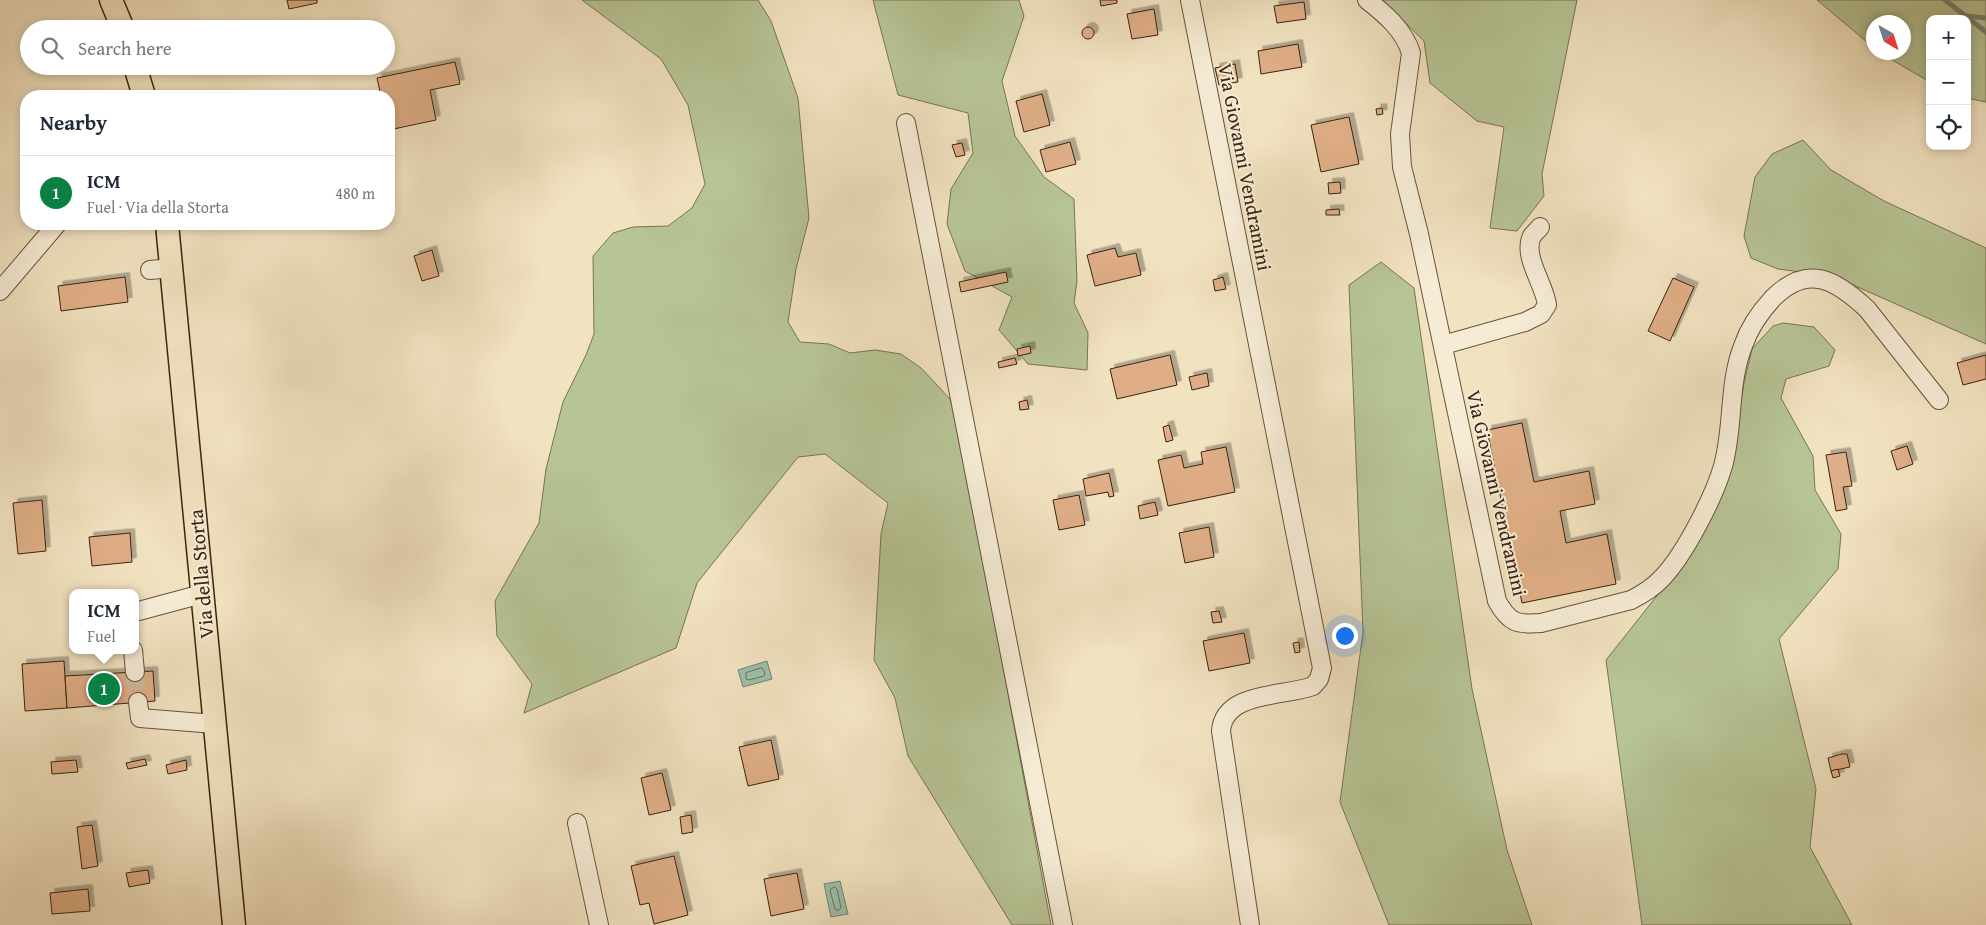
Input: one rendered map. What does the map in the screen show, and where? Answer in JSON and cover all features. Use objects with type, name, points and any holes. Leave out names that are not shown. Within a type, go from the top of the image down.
[{"type":"main road","points":[[111,0],[119,20]]},
{"type":"main road","points":[[138,75],[142,90]]},
{"type":"main road","name":"Via della Storta","points":[[167,230],[161,269],[202,594],[234,925]]},
{"type":"street","name":"Via Giovanni Vendramini","points":[[1190,0],[1322,668],[1319,679],[1312,686],[1245,702],[1231,708],[1222,720],[1221,731],[1250,925]]},
{"type":"street","name":"Via Giovanni Vendramini","points":[[1367,0],[1396,26],[1407,42],[1410,53],[1399,148],[1402,166],[1419,234],[1497,601],[1504,614],[1513,622],[1526,624],[1541,623],[1631,600],[1653,587],[1670,569],[1706,506],[1722,470],[1728,441],[1736,372],[1742,347],[1762,311],[1791,283],[1808,278],[1818,278],[1845,290],[1867,309],[1939,400]]},
{"type":"street","points":[[906,123],[1063,925]]},
{"type":"street","points":[[1443,345],[1526,322],[1541,314],[1547,305],[1546,298],[1532,262],[1530,245],[1532,236],[1540,227]]},
{"type":"street","points":[[0,291],[52,230]]},
{"type":"street","points":[[139,611],[202,594]]},
{"type":"street","points":[[133,654],[135,672]]},
{"type":"street","points":[[138,702],[140,718],[215,724]]},
{"type":"street","points":[[577,823],[599,925]]},
{"type":"shaded area","points":[[582,0],[758,0],[771,21],[798,98],[809,218],[796,269],[788,322],[800,342],[829,344],[850,353],[875,350],[901,354],[921,368],[950,399],[959,429],[1051,925],[1012,925],[908,756],[895,698],[874,660],[881,534],[888,503],[825,454],[798,457],[697,583],[676,648],[524,713],[532,684],[497,636],[495,601],[539,523],[546,469],[563,402],[594,334],[593,256],[613,233],[633,227],[668,226],[692,208],[705,184],[688,105],[661,59]]},
{"type":"shaded area","points":[[873,0],[1019,0],[1024,16],[1002,81],[1015,136],[1044,177],[1074,199],[1077,281],[1074,303],[1088,333],[1087,370],[1028,364],[999,330],[1012,297],[965,271],[947,224],[951,189],[973,153],[968,113],[898,95]]},
{"type":"shaded area","points":[[1382,0],[1577,0],[1542,174],[1544,196],[1517,231],[1490,228],[1504,127],[1477,121],[1430,83],[1424,41]]},
{"type":"shaded area","points":[[1817,0],[1986,0],[1986,102],[1971,99],[1971,15],[1926,15],[1926,80],[1892,60],[1911,60],[1911,15],[1866,15],[1866,41]]},
{"type":"shaded area","points":[[1803,140],[1831,170],[1884,201],[1986,248],[1986,344],[1833,276],[1778,269],[1751,258],[1744,236],[1755,177],[1772,154]]},
{"type":"shaded area","points":[[1381,262],[1414,288],[1472,689],[1507,850],[1532,925],[1389,925],[1340,802],[1363,632],[1349,285]]},
{"type":"shaded area","points":[[1783,323],[1814,327],[1835,350],[1829,366],[1786,379],[1781,398],[1813,456],[1815,490],[1841,534],[1838,569],[1779,639],[1816,789],[1810,847],[1852,925],[1642,925],[1606,660],[1694,549],[1730,474],[1744,383],[1752,349],[1773,326]]},
{"type":"water","points":[[767,661],[772,679],[743,687],[738,670]]},
{"type":"water","points":[[840,881],[848,914],[831,917],[824,884]]},
{"type":"building","points":[[287,0],[317,0],[317,3],[289,9]]},
{"type":"building","points":[[1100,0],[1117,0],[1117,3],[1101,6]]},
{"type":"building","points":[[1304,2],[1306,19],[1277,23],[1274,6]]},
{"type":"building","points":[[1154,9],[1158,35],[1132,39],[1127,14]]},
{"type":"building","points":[[1088,27],[1094,33],[1088,39],[1082,33]]},
{"type":"building","points":[[1298,44],[1302,67],[1261,74],[1258,51]]},
{"type":"building","points":[[455,62],[460,84],[430,90],[436,120],[395,129],[395,90],[380,90],[377,78]]},
{"type":"building","points":[[1235,64],[1238,82],[1219,85],[1215,68]]},
{"type":"building","points":[[1042,94],[1050,125],[1024,132],[1016,101]]},
{"type":"building","points":[[1382,108],[1383,114],[1377,115],[1376,109]]},
{"type":"building","points":[[1349,117],[1359,164],[1321,172],[1311,125]]},
{"type":"building","points":[[1070,142],[1076,164],[1046,172],[1040,150]]},
{"type":"building","points":[[962,143],[965,155],[956,157],[952,145]]},
{"type":"building","points":[[1340,182],[1341,193],[1329,194],[1328,183]]},
{"type":"building","points":[[1339,209],[1340,215],[1326,215],[1326,210]]},
{"type":"building","points":[[1115,248],[1118,257],[1136,253],[1141,275],[1095,286],[1087,255]]},
{"type":"building","points":[[432,250],[439,276],[422,281],[414,256]]},
{"type":"building","points":[[1006,272],[1008,282],[961,292],[959,282]]},
{"type":"building","points":[[125,277],[128,302],[61,311],[58,286]]},
{"type":"building","points":[[1223,277],[1226,289],[1215,291],[1213,280]]},
{"type":"building","points":[[1673,278],[1694,287],[1670,341],[1648,331]]},
{"type":"building","points":[[1030,346],[1031,353],[1018,356],[1017,349]]},
{"type":"building","points":[[1170,355],[1177,385],[1117,399],[1110,369]]},
{"type":"building","points":[[1986,355],[1986,379],[1963,385],[1957,363]]},
{"type":"building","points":[[1015,358],[1017,364],[999,368],[998,362]]},
{"type":"building","points":[[1207,373],[1209,386],[1192,390],[1189,377]]},
{"type":"building","points":[[1027,400],[1029,409],[1020,410],[1019,402]]},
{"type":"building","points":[[1522,423],[1534,482],[1589,471],[1595,504],[1560,511],[1566,543],[1607,534],[1616,584],[1522,603],[1487,430]]},
{"type":"building","points":[[1169,425],[1173,440],[1166,442],[1163,427]]},
{"type":"building","points":[[1907,446],[1913,464],[1897,470],[1891,451]]},
{"type":"building","points":[[1226,447],[1235,492],[1168,506],[1158,460],[1181,455],[1184,468],[1203,464],[1201,452]]},
{"type":"building","points":[[1846,452],[1852,486],[1843,487],[1847,509],[1836,511],[1826,455]]},
{"type":"building","points":[[1109,473],[1114,496],[1109,497],[1108,492],[1086,496],[1083,479]]},
{"type":"building","points":[[1079,495],[1085,525],[1059,530],[1053,500]]},
{"type":"building","points":[[42,500],[46,551],[18,554],[13,503]]},
{"type":"building","points":[[1155,502],[1158,515],[1140,519],[1138,506]]},
{"type":"building","points":[[1209,527],[1214,557],[1185,563],[1179,533]]},
{"type":"building","points":[[130,533],[132,562],[92,566],[89,537]]},
{"type":"building","points":[[1219,611],[1222,622],[1213,623],[1211,612]]},
{"type":"building","points":[[1244,633],[1250,663],[1209,671],[1203,641]]},
{"type":"building","points":[[1299,642],[1300,652],[1295,653],[1293,643]]},
{"type":"building","points":[[64,661],[67,708],[25,711],[22,664]]},
{"type":"building","points":[[153,671],[155,701],[67,708],[65,676]]},
{"type":"building","points":[[771,740],[779,779],[748,786],[739,747]]},
{"type":"building","points":[[1847,754],[1850,767],[1831,771],[1828,758]]},
{"type":"building","points":[[145,759],[147,765],[128,769],[126,763]]},
{"type":"building","points":[[76,760],[78,772],[52,774],[51,762]]},
{"type":"building","points":[[186,760],[187,770],[168,774],[166,765]]},
{"type":"building","points":[[1838,769],[1840,776],[1833,778],[1831,771]]},
{"type":"building","points":[[662,773],[671,810],[649,815],[641,778]]},
{"type":"building","points":[[691,815],[693,832],[682,834],[680,817]]},
{"type":"building","points":[[92,825],[98,866],[82,869],[77,827]]},
{"type":"building","points":[[674,856],[688,915],[654,924],[649,903],[640,905],[631,866]]},
{"type":"building","points":[[148,870],[150,883],[129,887],[126,873]]},
{"type":"building","points":[[797,873],[804,909],[771,916],[764,879]]},
{"type":"building","points":[[88,889],[90,911],[52,914],[50,893]]},
{"type":"waterway","points":[[1945,0],[1986,32]]},
{"type":"waterway","points":[[1971,16],[1986,18]]},
{"type":"tunnel","points":[[135,672],[138,702]]},
{"type":"place","name":"ICM","points":[[104,689]]}]
